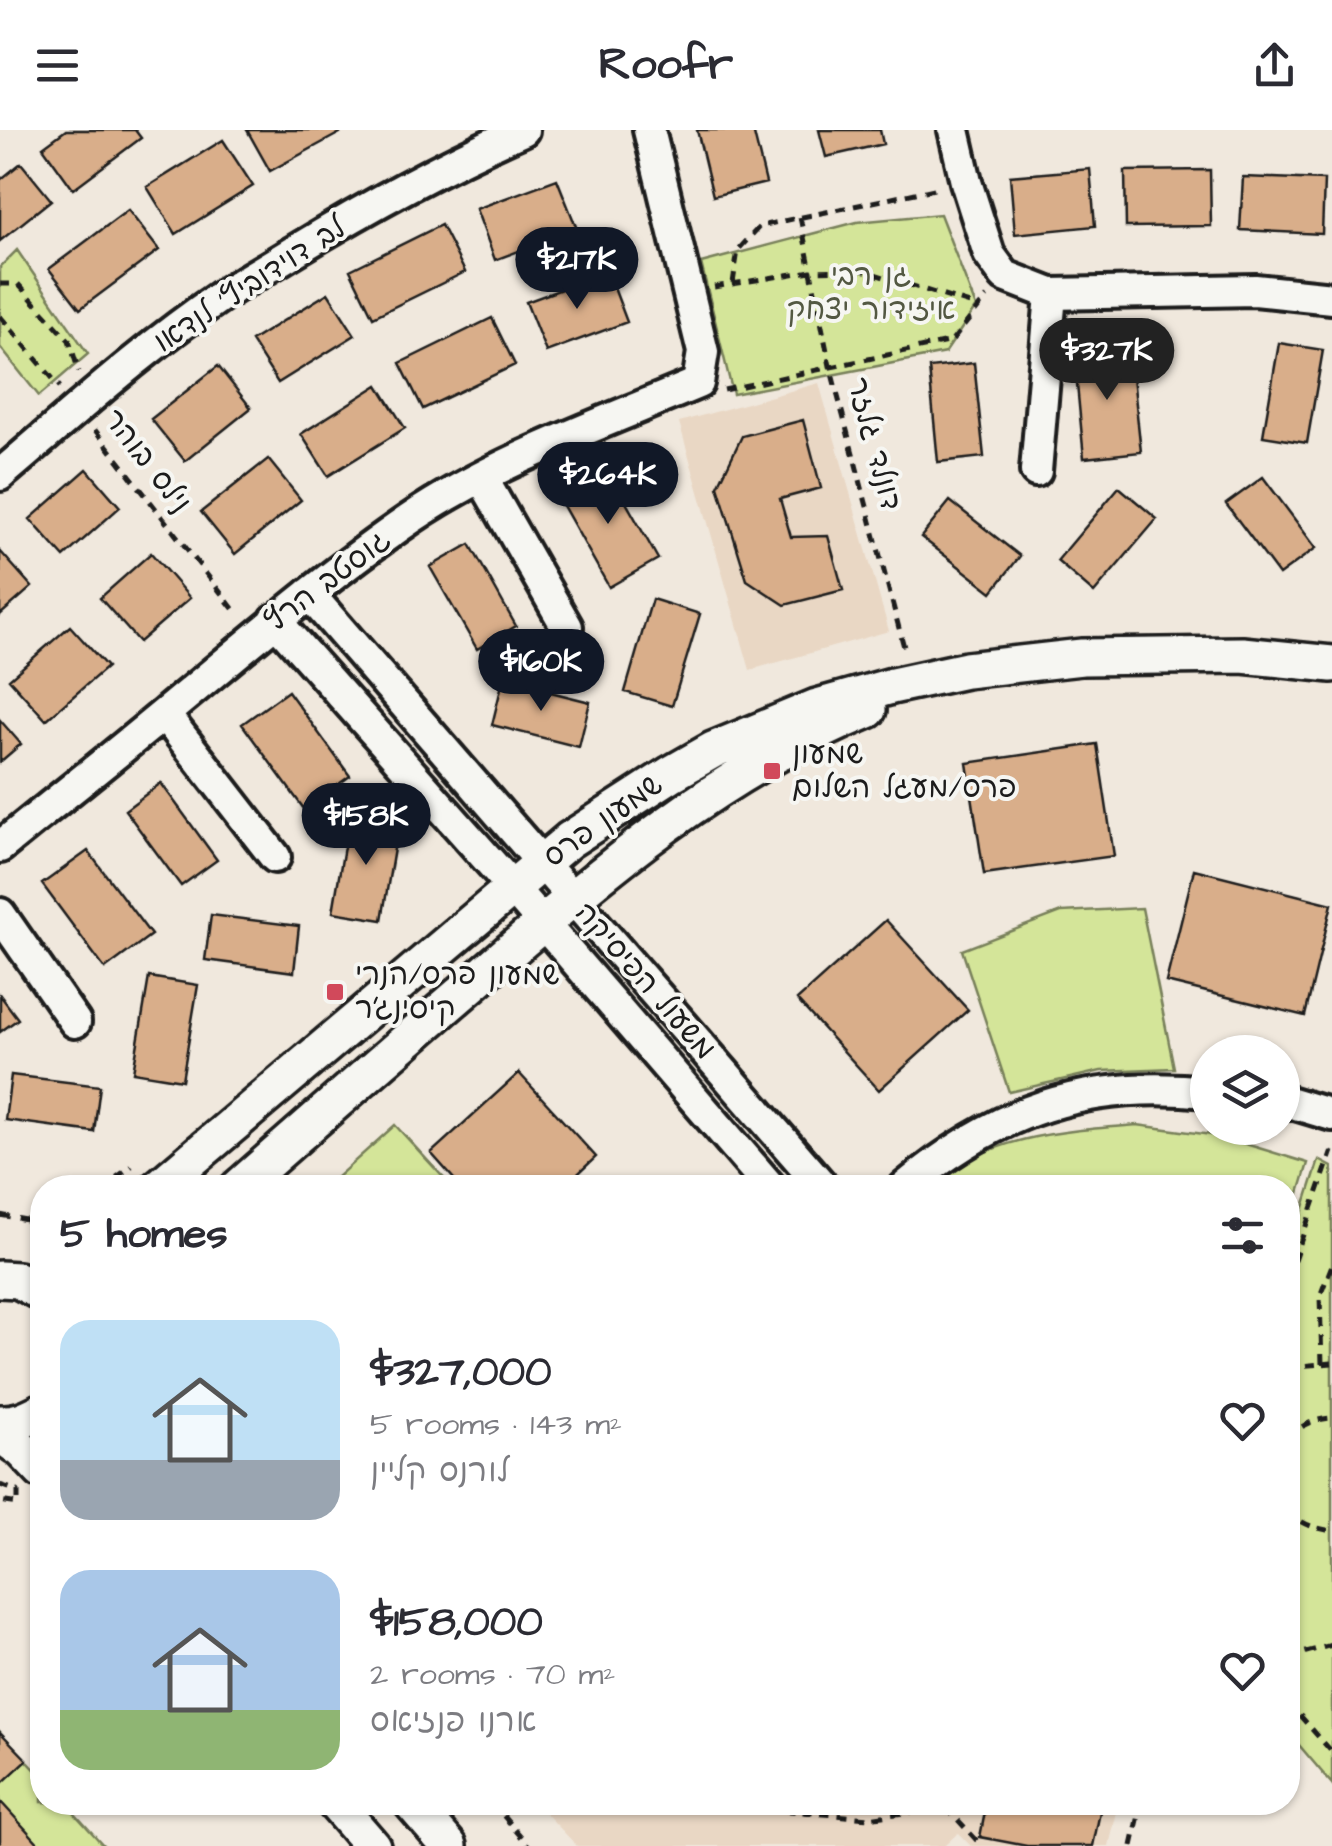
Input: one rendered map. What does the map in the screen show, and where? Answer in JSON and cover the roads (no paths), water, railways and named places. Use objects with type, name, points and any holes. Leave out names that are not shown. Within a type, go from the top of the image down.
[{"type":"street","name":"לב דוידוביץ' לנדאו","points":[[0,475],[158,342],[237,286],[404,188],[523,130]]},
{"type":"street","name":"גוסטב הרץ","points":[[0,847],[265,629],[410,518],[565,439],[698,383],[704,352],[650,130]]},
{"type":"street","points":[[954,130],[989,254],[1004,276],[1051,294],[1255,290],[1332,298]]},
{"type":"street","points":[[1036,471],[1051,294]]},
{"type":"street","points":[[482,478],[567,626]]},
{"type":"street","name":"משעול הפיסיקה","points":[[309,594],[813,1175]]},
{"type":"street","name":"משעול הפיסיקה","points":[[265,629],[512,888],[760,1175]]},
{"type":"street","name":"שמעון פרס","points":[[173,1175],[569,840],[712,750],[817,707],[966,670],[1082,658],[1242,655],[1332,664]]},
{"type":"street","name":"שמעון פרס","points":[[253,1175],[572,898],[690,806],[756,766],[853,717],[966,670]]},
{"type":"street","points":[[164,714],[275,856]]},
{"type":"street","points":[[0,914],[74,1022]]},
{"type":"street","points":[[920,1175],[952,1150],[991,1128],[1060,1100],[1126,1089],[1190,1091]]},
{"type":"street","points":[[1300,1105],[1332,1115]]},
{"type":"street","points":[[0,1424],[30,1418]]},
{"type":"street","points":[[0,1434],[30,1458]]},
{"type":"street","points":[[345,1815],[372,1846]]},
{"type":"street","points":[[423,1815],[449,1846]]},
{"type":"place","name":"שמעון פרס/מעגל השלום","points":[[772,771]]},
{"type":"place","name":"שמעון פרס/הנרי קיסינג׳ר","points":[[335,992]]},
{"type":"park label","name":"גן רבי איזידור יצחק","points":[[871,293]]}]
